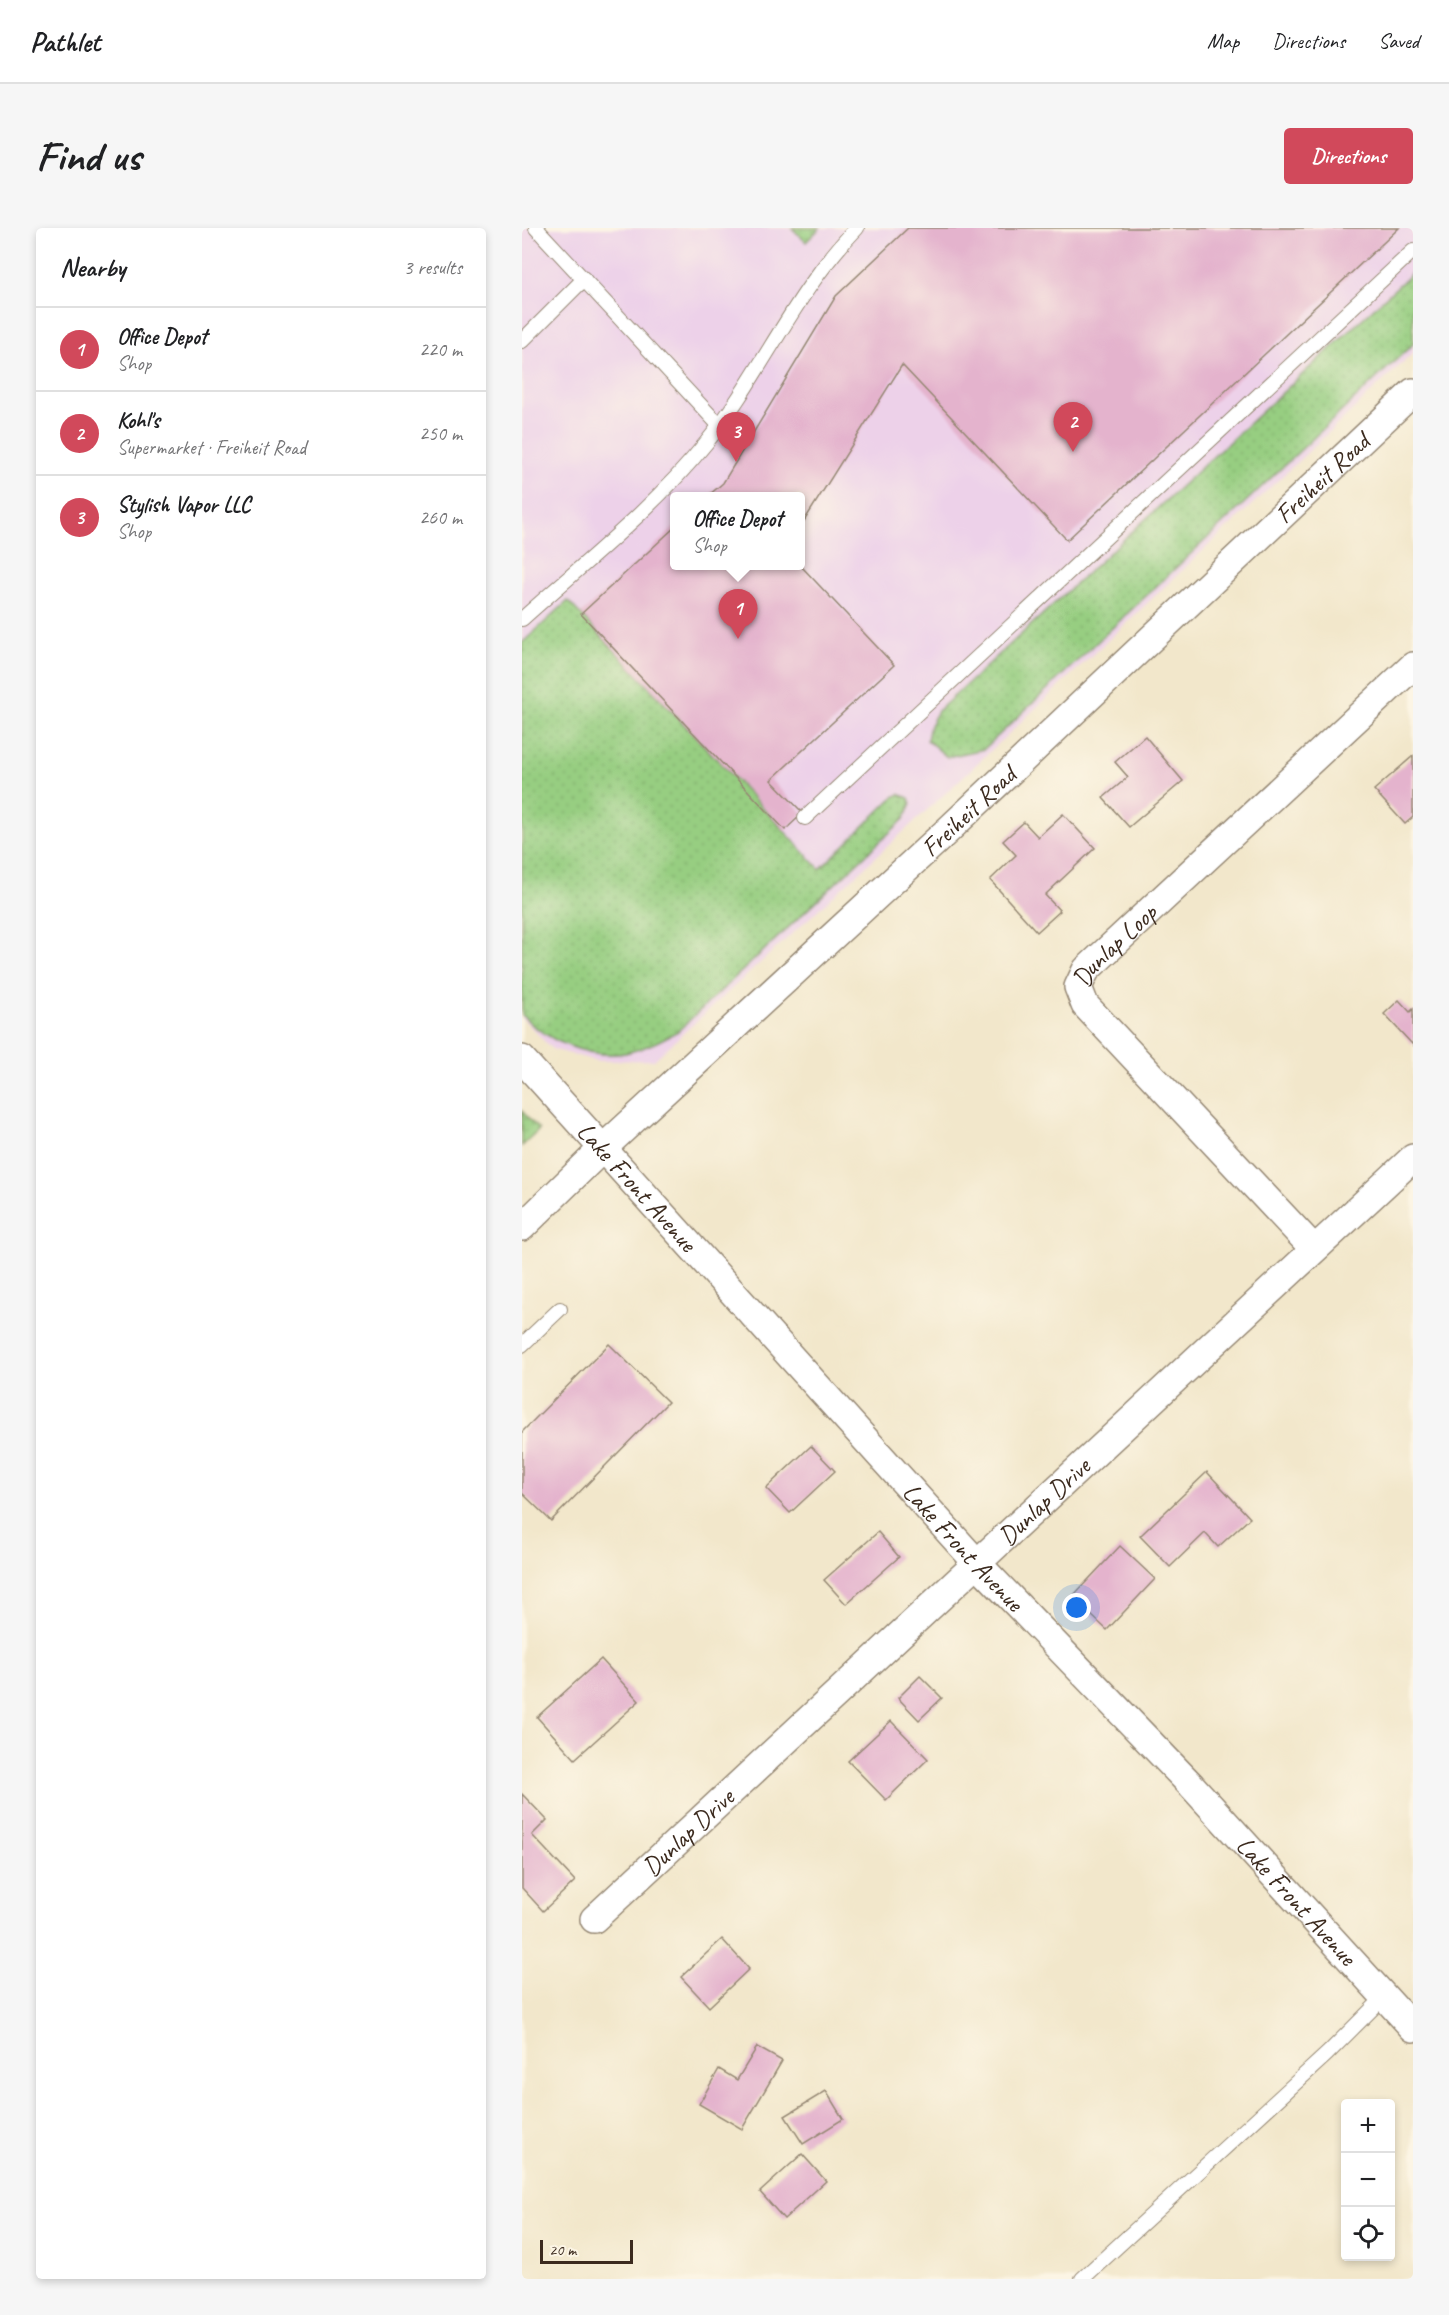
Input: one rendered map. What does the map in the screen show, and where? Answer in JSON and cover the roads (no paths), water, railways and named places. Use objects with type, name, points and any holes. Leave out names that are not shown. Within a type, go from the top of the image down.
[{"type":"street","name":"Freiheit Road","points":[[522,1227],[1413,392]]},
{"type":"street","name":"Dunlap Loop","points":[[1314,1249],[1084,1005],[1078,987],[1086,970],[1413,666]]},
{"type":"street","name":"Lake Front Avenue","points":[[522,1059],[977,1563],[1192,1786],[1413,2028]]},
{"type":"street","name":"Dunlap Drive","points":[[594,1919],[1413,1158]]},
{"type":"lane","points":[[536,228],[719,425]]},
{"type":"lane","points":[[522,619],[678,474],[719,425],[821,269],[857,228]]},
{"type":"lane","points":[[805,818],[1413,251]]},
{"type":"lane","points":[[522,341],[584,279]]},
{"type":"lane","points":[[522,1345],[560,1309]]},
{"type":"lane","points":[[1082,2279],[1327,2054],[1384,1997]]},
{"type":"place","name":"Kohl's","points":[[1073,452]]},
{"type":"place","name":"Stylish Vapor LLC","points":[[736,462]]},
{"type":"place","name":"Office Depot","points":[[738,639]]}]
